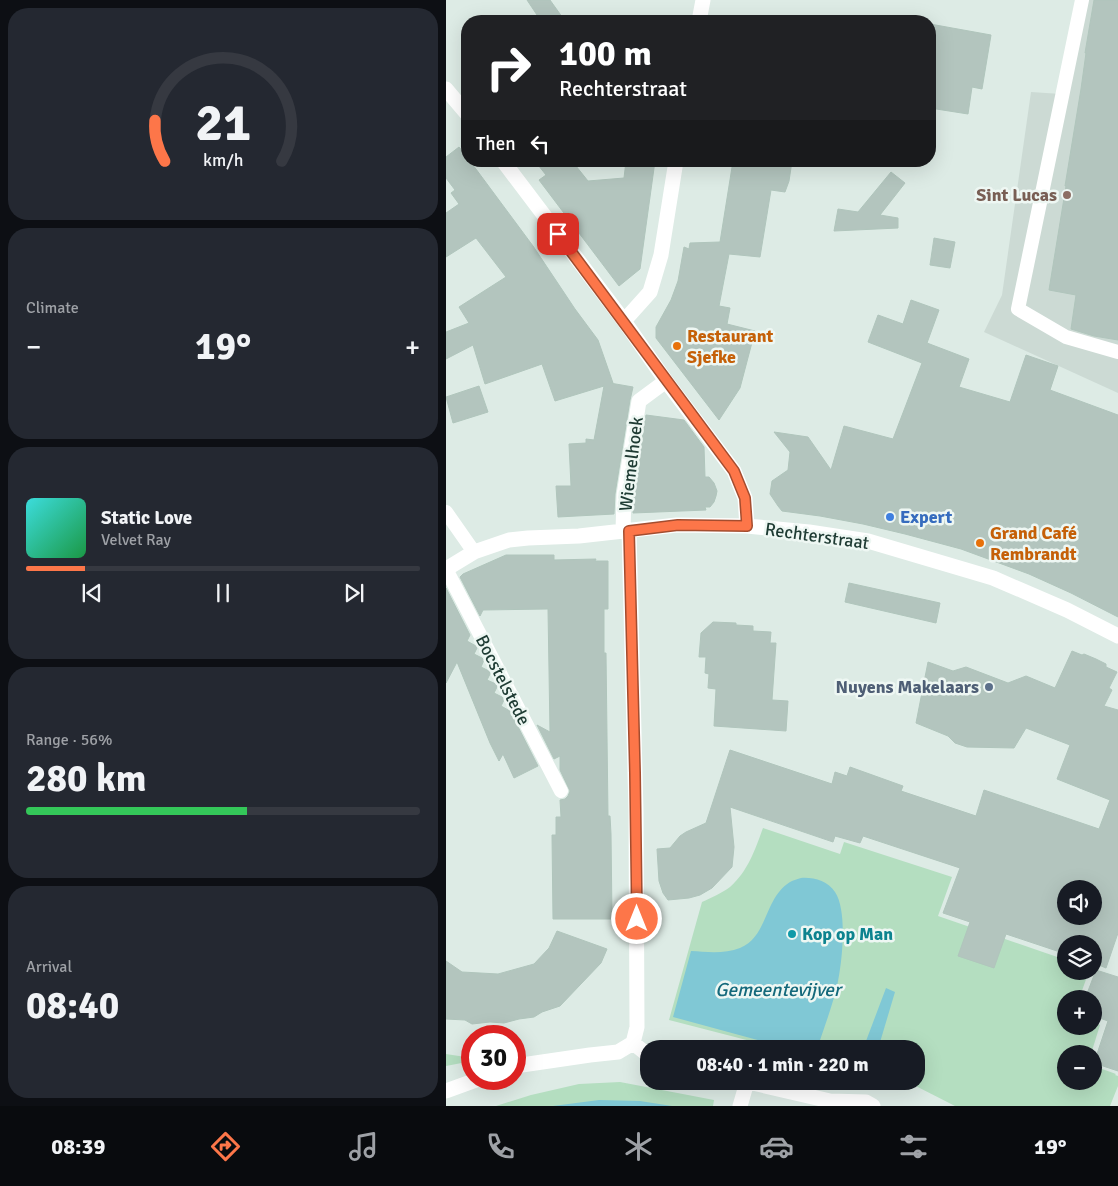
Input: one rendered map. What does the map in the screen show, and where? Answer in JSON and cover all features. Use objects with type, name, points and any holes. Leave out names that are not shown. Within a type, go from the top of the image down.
[{"type":"street","points":[[700,15],[703,0]]},
{"type":"street","points":[[446,89],[461,107]]},
{"type":"street","points":[[508,167],[734,471],[745,498],[747,526]]},
{"type":"street","points":[[624,321],[650,292],[661,255],[675,167]]},
{"type":"street","name":"Wiemelhoek","points":[[633,1043],[638,1012],[634,732],[631,592],[624,495],[639,401],[666,381]]},
{"type":"street","name":"Rechterstraat","points":[[446,569],[474,552],[509,540],[528,538],[579,536],[678,525],[747,526],[809,532],[868,541],[993,578],[1067,610],[1118,636]]},
{"type":"street","points":[[526,1064],[618,1052],[633,1043],[640,1049]]},
{"type":"street","points":[[446,1091],[461,1086]]},
{"type":"street","points":[[740,1106],[744,1090]]},
{"type":"street","points":[[781,1090],[830,1101],[866,1102],[873,1106]]},
{"type":"lane","points":[[1082,0],[1018,309],[1066,337],[1118,352]]},
{"type":"lane","points":[[446,512],[474,552]]},
{"type":"lane","name":"Bocstelstede","points":[[446,569],[561,791]]},
{"type":"shaded area","name":"Sint Lucas","points":[[1077,0],[1118,0],[1118,393],[984,332],[1002,295],[1031,92],[1061,94]]},
{"type":"green space","points":[[763,828],[840,854],[844,842],[952,877],[938,916],[1057,957],[1057,980],[1086,980],[1082,990],[1057,990],[1057,1035],[1097,1035],[1094,1045],[1057,1045],[1057,1090],[1102,1090],[1102,1069],[1118,1076],[1118,1086],[1110,1106],[955,1106],[924,1090],[925,1040],[746,1040],[669,1020],[702,902],[724,891],[736,881],[750,860]]},
{"type":"green space","points":[[446,1054],[461,1056],[461,1063],[446,1066]]},
{"type":"green space","points":[[620,1082],[640,1086],[640,1090],[662,1090],[714,1100],[713,1106],[496,1106],[531,1095],[579,1084]]},
{"type":"water","name":"Gemeentevijver","points":[[810,878],[824,882],[835,892],[842,912],[843,938],[839,976],[833,1002],[820,1040],[758,1040],[673,1017],[691,951],[728,951],[749,943],[761,927],[775,898],[791,881]]},
{"type":"water","points":[[886,988],[895,992],[881,1040],[866,1040]]},
{"type":"water","points":[[599,1100],[640,1101],[672,1106],[553,1106]]},
{"type":"building","points":[[527,0],[550,0],[561,15],[537,15]]},
{"type":"building","points":[[1094,0],[1118,0],[1118,340],[1094,336],[1071,329],[1076,295],[1049,290]]},
{"type":"building","points":[[936,25],[991,35],[982,89],[972,87],[968,114],[936,109]]},
{"type":"building","points":[[459,147],[461,150],[461,167],[474,167],[533,246],[598,340],[613,383],[610,383],[633,387],[615,494],[614,514],[558,517],[556,486],[571,486],[569,444],[586,443],[586,439],[594,440],[604,386],[555,401],[542,364],[485,384],[473,345],[446,359],[446,332],[469,323],[459,307],[506,277],[476,238],[446,257],[446,213],[459,204],[451,193],[455,190],[446,178],[446,157]]},
{"type":"building","points":[[540,167],[577,167],[588,181],[624,178],[625,167],[654,167],[640,269],[619,286],[539,180],[546,175]]},
{"type":"building","points":[[732,167],[791,167],[785,192],[771,190],[760,257],[729,254],[719,306],[730,308],[727,324],[755,331],[740,388],[719,420],[656,338],[656,327],[671,300],[678,281],[684,247],[689,249],[690,243],[720,242]]},
{"type":"building","points":[[891,172],[905,183],[880,215],[898,218],[898,228],[834,231],[838,209],[858,212]]},
{"type":"building","points":[[934,238],[955,242],[950,268],[930,265]]},
{"type":"building","points":[[911,300],[939,310],[927,343],[969,359],[959,387],[1010,402],[1026,355],[1058,366],[1050,390],[1118,415],[1118,617],[1029,574],[961,549],[863,524],[782,511],[770,494],[772,481],[788,470],[790,452],[774,432],[808,437],[831,470],[844,426],[893,439],[922,363],[868,342],[878,315],[903,324]]},
{"type":"building","points":[[479,386],[488,412],[453,423],[446,397]]},
{"type":"building","points":[[646,415],[684,420],[704,447],[705,477],[709,477],[717,491],[714,502],[710,507],[705,507],[706,510],[633,513],[633,496]]},
{"type":"building","points":[[506,555],[554,555],[554,560],[596,559],[595,561],[608,561],[608,609],[604,609],[604,653],[606,653],[608,816],[610,816],[611,834],[612,919],[553,919],[552,835],[556,835],[556,817],[561,817],[560,800],[565,799],[570,791],[560,770],[560,756],[554,759],[537,725],[550,732],[548,609],[483,610],[480,616],[460,577]]},
{"type":"building","points":[[849,583],[940,603],[936,623],[845,602]]},
{"type":"building","points":[[446,588],[470,635],[467,641],[476,646],[474,654],[484,660],[481,667],[489,671],[490,674],[487,680],[496,684],[497,687],[494,693],[504,700],[501,706],[510,711],[538,766],[514,778],[503,754],[499,761],[490,743],[457,662],[446,683]]},
{"type":"building","points":[[713,622],[736,623],[736,625],[753,626],[753,631],[771,632],[770,643],[776,643],[772,700],[788,701],[786,731],[714,726],[716,689],[708,688],[709,674],[705,673],[706,657],[699,657],[701,633]]},
{"type":"building","points":[[1072,651],[1096,659],[1106,664],[1106,667],[1117,672],[1109,688],[1112,690],[1104,706],[1118,710],[1118,933],[1106,968],[1102,966],[1102,935],[1057,935],[1057,951],[1006,934],[994,968],[958,956],[970,922],[943,913],[960,868],[863,836],[860,843],[835,836],[833,842],[730,807],[734,847],[732,867],[712,888],[700,895],[668,900],[663,893],[659,881],[657,849],[670,848],[680,836],[706,823],[730,750],[832,784],[835,772],[847,776],[850,767],[903,786],[901,791],[976,816],[984,790],[1099,829],[1110,800],[1057,779],[1070,745],[1026,728],[1014,748],[967,747],[955,743],[948,736],[916,723],[928,662],[953,671],[966,667],[1008,683],[1026,676],[1055,688]]},
{"type":"building","points":[[557,931],[607,949],[601,963],[560,1006],[534,1017],[504,1023],[472,1024],[465,1020],[446,1019],[446,961],[462,972],[498,974],[534,964],[549,948]]},
{"type":"building","points":[[1102,972],[1118,977],[1118,1071],[1102,1066],[1102,1045],[1100,1045],[1108,1021],[1102,1019],[1102,990],[1088,990],[1092,980],[1102,980]]},
{"type":"place","name":"Sint Lucas","points":[[1067,195]]},
{"type":"place","name":"Restaurant Sjefke","points":[[677,346]]},
{"type":"place","name":"Expert","points":[[890,517]]},
{"type":"place","name":"Grand Café Rembrandt","points":[[980,543]]},
{"type":"place","name":"Nuyens Makelaars","points":[[989,687]]},
{"type":"place","name":"Kop op Man","points":[[792,934]]},
{"type":"route","points":[[558,234],[734,471],[745,498],[747,526],[678,525],[629,531],[637,919]]}]
